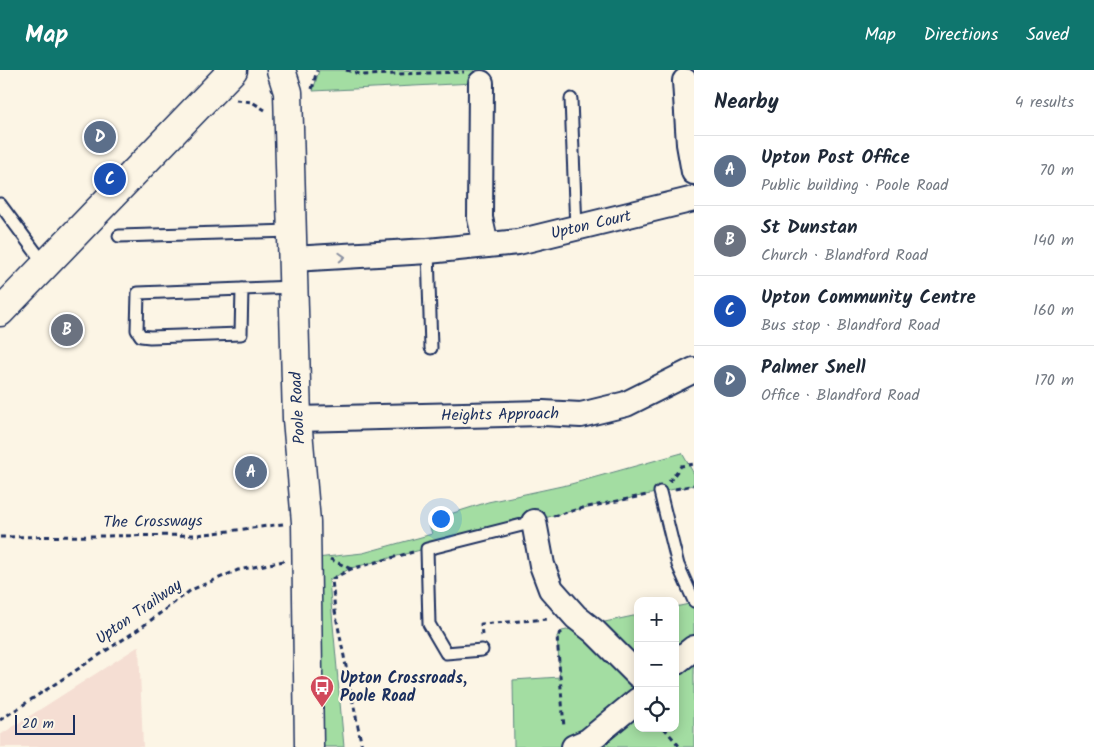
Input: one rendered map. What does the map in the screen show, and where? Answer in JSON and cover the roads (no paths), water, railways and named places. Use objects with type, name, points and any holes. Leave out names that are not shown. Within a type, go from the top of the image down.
[{"type":"main road","points":[[0,312],[232,70]]},
{"type":"main road","name":"Poole Road","points":[[281,70],[288,92],[297,419],[306,522],[317,558],[309,747]]},
{"type":"street","points":[[473,78],[480,218],[486,245]]},
{"type":"street","points":[[685,81],[689,144],[694,172]]},
{"type":"street","name":"Upton Court","points":[[293,259],[428,251],[518,242],[694,199]]},
{"type":"street","name":"Heights Approach","points":[[297,419],[543,413],[580,415],[626,404],[694,370]]},
{"type":"street","points":[[534,522],[542,565],[551,589],[576,617],[595,632],[634,671]]},
{"type":"street","points":[[679,660],[694,648]]},
{"type":"street","points":[[575,747],[588,741],[634,703]]},
{"type":"lane","points":[[571,98],[576,228]]},
{"type":"lane","points":[[0,204],[45,266]]},
{"type":"lane","points":[[119,236],[292,231]]},
{"type":"lane","points":[[428,251],[431,348]]},
{"type":"lane","points":[[242,289],[241,334],[150,337],[141,336],[137,330],[138,293],[242,289],[294,287]]},
{"type":"lane","points":[[660,492],[678,565],[694,601]]},
{"type":"lane","points":[[482,650],[446,653],[429,624],[427,549],[534,522]]},
{"type":"place","name":"Palmer Snell","points":[[100,137]]},
{"type":"place","name":"Upton Community Centre","points":[[110,179]]},
{"type":"place","name":"St Dunstan","points":[[67,330]]},
{"type":"place","name":"Upton Post Office","points":[[251,472]]},
{"type":"place","name":"Upton Crossroads, Poole Road","points":[[322,708]]}]
